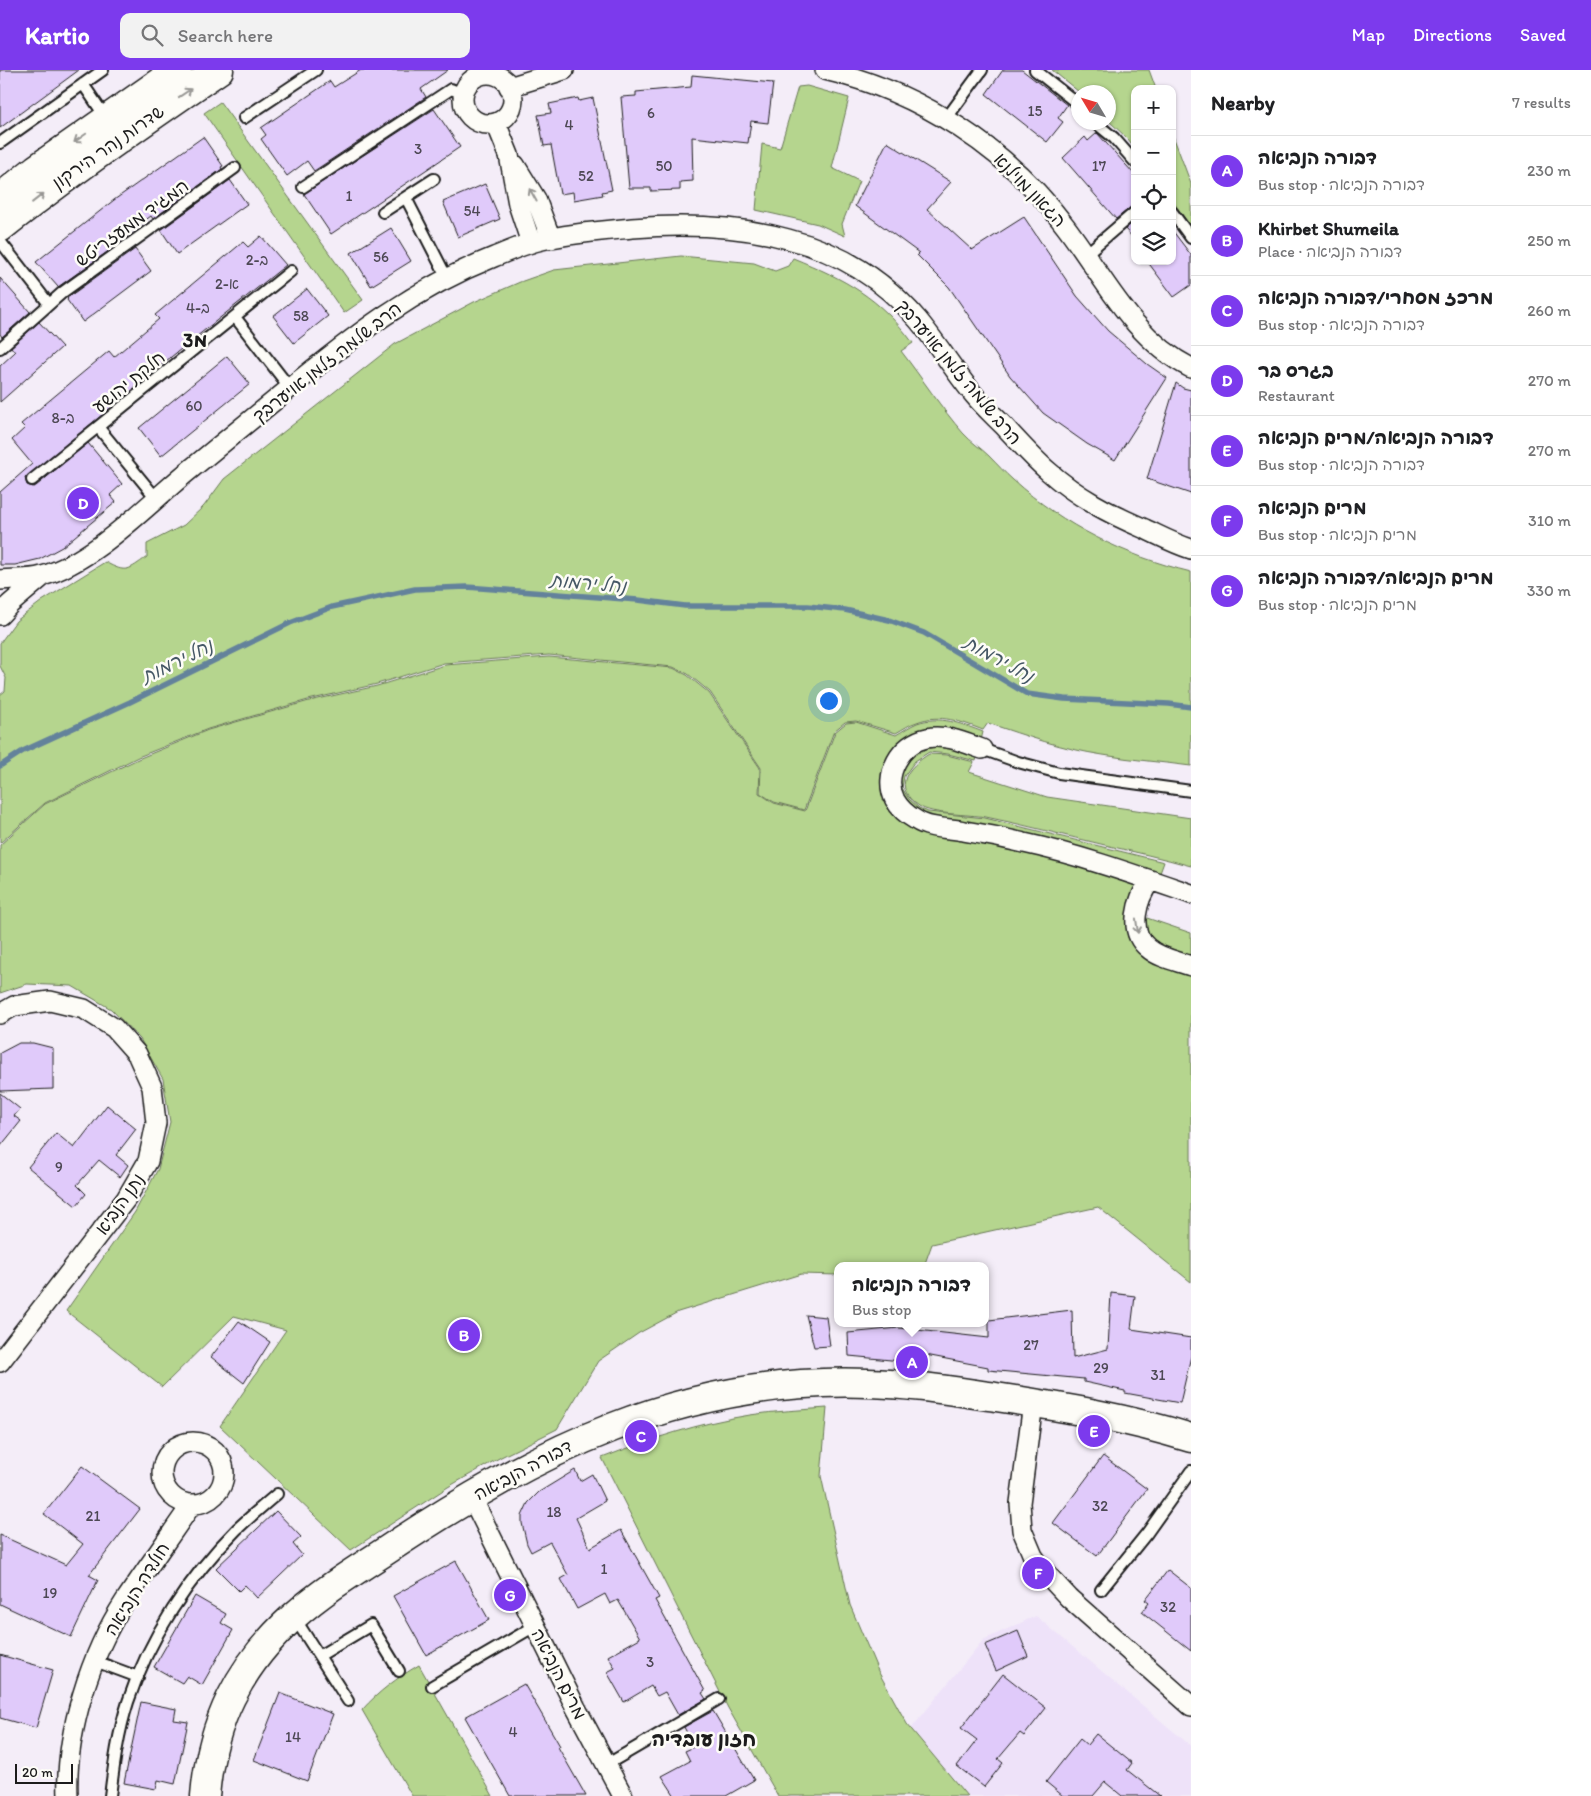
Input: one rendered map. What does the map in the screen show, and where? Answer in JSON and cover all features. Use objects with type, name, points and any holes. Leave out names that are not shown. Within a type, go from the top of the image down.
[{"type":"street","name":"שדרות נהר הירקון","points":[[0,198],[36,169],[177,70]]},
{"type":"street","name":"שדרות נהר הירקון","points":[[0,228],[109,145],[219,70]]},
{"type":"street","points":[[510,87],[564,70]]},
{"type":"street","name":"הגאון מוילנא","points":[[825,70],[882,88],[911,100],[946,119],[1020,174],[1066,225],[1109,290],[1134,321],[1160,346],[1191,368]]},
{"type":"street","points":[[484,74],[499,77],[510,87],[512,95],[511,108],[507,115],[496,123],[480,123],[470,117],[464,107],[463,94],[470,81],[484,74]]},
{"type":"street","points":[[496,123],[509,155],[536,199],[551,238]]},
{"type":"street","points":[[509,155],[518,204],[531,243]]},
{"type":"street","name":"הרב שלמה זלמן אויערבך","points":[[43,576],[62,568],[94,549],[117,532],[333,352],[401,304],[447,278],[531,243],[551,238],[654,226],[700,226],[751,231],[785,238],[828,252],[853,265],[877,281],[918,320],[975,396],[1050,474],[1077,495],[1108,513],[1191,548]]},
{"type":"street","points":[[0,580],[43,576]]},
{"type":"street","points":[[0,615],[43,576]]},
{"type":"street","points":[[982,749],[947,738],[927,738],[911,744],[900,755],[893,769],[891,784],[894,799],[903,812],[919,822],[1046,848],[1191,894]]},
{"type":"street","points":[[1150,880],[1143,890],[1138,908],[1136,926],[1138,934],[1142,942],[1156,954],[1191,966]]},
{"type":"street","name":"נתן הנביא","points":[[0,1014],[14,1006],[50,1002],[84,1009],[114,1028],[137,1054],[152,1086],[156,1123],[148,1161],[126,1199],[0,1362]]},
{"type":"street","name":"דבורה הנביאה","points":[[205,1796],[209,1758],[220,1721],[237,1685],[261,1650],[294,1616],[334,1585],[471,1496],[537,1460],[594,1434],[657,1411],[722,1394],[792,1384],[868,1382],[953,1390],[1033,1403],[1125,1419],[1191,1438]]},
{"type":"street","points":[[1033,1403],[1020,1503],[1022,1530],[1033,1556],[1042,1569],[1069,1598],[1191,1706]]},
{"type":"street","name":"מרים הנביאה","points":[[471,1496],[535,1626],[623,1796]]},
{"type":"street","name":"חולדה הנביאה","points":[[68,1796],[72,1744],[82,1697],[99,1650],[124,1602],[192,1504]]},
{"type":"lane","points":[[0,143],[104,70]]},
{"type":"lane","points":[[244,118],[316,70]]},
{"type":"lane","points":[[946,119],[982,70]]},
{"type":"lane","points":[[1035,70],[1071,98]]},
{"type":"lane","points":[[83,84],[106,119]]},
{"type":"lane","points":[[303,187],[451,89],[463,94]]},
{"type":"lane","points":[[1104,130],[1131,157]]},
{"type":"lane","name":"המגיד ממעזריטש","points":[[0,348],[49,304],[131,242],[235,168]]},
{"type":"lane","points":[[383,212],[434,179]]},
{"type":"lane","points":[[406,198],[447,278]]},
{"type":"lane","points":[[1086,254],[1131,215]]},
{"type":"lane","points":[[1176,217],[1191,238]]},
{"type":"lane","points":[[0,241],[49,304]]},
{"type":"lane","name":"חלקת יהושע","points":[[32,480],[291,271]]},
{"type":"lane","points":[[235,317],[290,388]]},
{"type":"lane","points":[[98,427],[156,498]]},
{"type":"lane","points":[[982,749],[1059,774],[1191,791]]},
{"type":"lane","points":[[1101,1590],[1158,1518],[1191,1471]]},
{"type":"lane","points":[[110,1796],[115,1750],[128,1702],[146,1656],[171,1611],[202,1568],[237,1529],[277,1494]]},
{"type":"lane","points":[[294,1616],[348,1700]]},
{"type":"lane","points":[[319,1656],[371,1625],[399,1671]]},
{"type":"lane","points":[[432,1686],[535,1626]]},
{"type":"lane","points":[[95,1661],[138,1677]]},
{"type":"lane","points":[[606,1765],[719,1699]]},
{"type":"shaded area","points":[[1036,1616],[1191,1746],[1191,1796],[967,1796],[911,1729],[983,1640]]},
{"type":"green space","points":[[1052,70],[1149,70],[1155,85],[1131,85],[1131,143],[1116,128],[1116,85],[1071,85]]},
{"type":"green space","points":[[807,86],[849,98],[832,168],[859,181],[842,224],[845,236],[818,224],[756,210],[762,144],[780,148],[798,87]]},
{"type":"green space","points":[[220,102],[363,300],[344,313],[204,113]]},
{"type":"green space","points":[[1176,144],[1191,184],[1191,227],[1176,206]]},
{"type":"green space","points":[[681,256],[754,263],[775,271],[788,266],[793,258],[845,282],[874,302],[901,327],[913,343],[901,351],[939,403],[966,436],[1033,497],[1074,525],[1119,548],[1191,572],[1191,766],[1088,752],[1045,742],[988,723],[983,730],[951,720],[934,718],[914,723],[896,733],[856,721],[845,722],[834,731],[804,810],[774,802],[760,793],[761,768],[710,692],[688,674],[673,667],[549,655],[444,663],[377,684],[308,700],[208,729],[138,757],[45,803],[0,843],[0,695],[5,691],[6,678],[0,666],[0,643],[16,621],[42,601],[105,562],[118,568],[127,569],[147,557],[147,544],[184,525],[204,506],[224,479],[395,344],[474,302],[554,270]]},
{"type":"green space","points":[[549,657],[673,668],[687,675],[709,693],[760,768],[759,793],[774,803],[805,811],[835,732],[846,723],[856,722],[896,735],[917,723],[926,721],[942,720],[959,724],[983,732],[976,761],[948,754],[929,752],[915,761],[904,776],[902,788],[909,799],[919,808],[928,812],[985,818],[1164,862],[1144,917],[1191,933],[1191,1282],[1098,1207],[932,1244],[925,1262],[834,1262],[834,1275],[801,1274],[678,1312],[639,1333],[598,1361],[557,1429],[501,1457],[448,1487],[351,1550],[220,1426],[286,1330],[234,1316],[162,1387],[66,1311],[135,1212],[158,1169],[170,1122],[163,1079],[140,1039],[111,1009],[72,986],[27,984],[0,993],[0,845],[45,804],[138,759],[208,730],[309,701],[377,686],[445,665]]},
{"type":"green space","points":[[929,754],[947,755],[974,762],[969,772],[1047,797],[1191,818],[1191,866],[1001,820],[941,813],[925,809],[911,799],[904,785],[909,771]]},
{"type":"green space","points":[[827,1408],[821,1476],[850,1605],[878,1671],[907,1724],[967,1796],[778,1796],[728,1708],[602,1458],[656,1438],[712,1422],[760,1414]]},
{"type":"green space","points":[[419,1665],[493,1796],[412,1796],[362,1710],[389,1685]]},
{"type":"building","points":[[0,70],[79,70],[0,128]]},
{"type":"building","points":[[361,70],[448,70],[421,89],[426,97],[314,171],[307,161],[287,176],[261,139],[266,135],[261,128],[330,81],[334,87]]},
{"type":"building","points":[[1003,70],[1022,70],[1067,105],[1058,118],[1063,122],[1047,142],[986,94]]},
{"type":"building","points":[[692,75],[773,83],[768,123],[751,121],[748,143],[692,137],[693,181],[680,182],[680,190],[651,191],[651,188],[629,188],[621,97],[636,96],[636,92],[691,87]]},
{"type":"building","points":[[578,98],[579,101],[593,98],[612,190],[602,192],[603,195],[574,200],[573,192],[560,194],[551,145],[544,146],[538,115],[551,113],[549,104]]},
{"type":"building","points":[[434,109],[460,147],[331,234],[304,194]]},
{"type":"building","points":[[1097,133],[1131,171],[1131,207],[1116,219],[1063,158],[1085,137],[1088,141]]},
{"type":"building","points":[[203,137],[223,166],[221,167],[222,169],[153,219],[151,216],[125,235],[127,238],[58,287],[36,262],[114,200]]},
{"type":"building","points":[[887,142],[951,182],[927,209],[972,250],[1024,217],[1077,296],[1108,331],[1147,364],[1167,378],[1115,460],[1087,444],[1043,413],[1010,376],[949,287],[917,255],[919,253],[855,206]]},
{"type":"building","points":[[230,180],[247,204],[177,254],[161,230]]},
{"type":"building","points":[[485,184],[500,219],[458,237],[443,202]]},
{"type":"building","points":[[1131,224],[1131,236],[1125,229]]},
{"type":"building","points":[[391,228],[411,261],[371,286],[351,253]]},
{"type":"building","points":[[1176,235],[1191,255],[1191,285],[1174,297],[1150,265],[1176,265]]},
{"type":"building","points":[[261,236],[286,265],[151,373],[25,478],[27,485],[36,486],[88,443],[122,484],[110,495],[116,502],[62,547],[40,559],[15,565],[0,565],[0,492],[32,464],[12,440],[25,428],[21,424],[109,351],[114,357],[159,319],[155,315],[243,242],[248,247]]},
{"type":"building","points":[[135,249],[151,271],[83,322],[67,298]]},
{"type":"building","points":[[0,278],[30,312],[2,337],[0,334]]},
{"type":"building","points":[[307,289],[328,316],[294,343],[273,316]]},
{"type":"building","points":[[39,322],[62,347],[0,402],[0,366],[15,352],[11,347]]},
{"type":"building","points":[[227,356],[250,384],[161,456],[139,428]]},
{"type":"building","points":[[1176,383],[1183,388],[1191,390],[1191,494],[1147,479]]},
{"type":"building","points":[[19,1043],[33,1043],[53,1048],[53,1089],[0,1091],[0,1053]]},
{"type":"building","points":[[0,1093],[20,1109],[14,1116],[21,1121],[0,1147]]},
{"type":"building","points":[[107,1105],[136,1129],[116,1155],[128,1165],[120,1177],[99,1160],[77,1185],[86,1194],[76,1206],[28,1167],[56,1133],[74,1148]]},
{"type":"building","points":[[1111,1293],[1135,1296],[1131,1329],[1191,1338],[1191,1356],[1180,1403],[1125,1393],[1125,1391],[1084,1382],[1084,1379],[988,1370],[988,1367],[910,1352],[912,1362],[849,1356],[848,1333],[899,1328],[989,1338],[989,1320],[1072,1310],[1073,1358],[1108,1349]]},
{"type":"building","points":[[806,1315],[826,1317],[830,1346],[814,1347]]},
{"type":"building","points":[[239,1321],[270,1342],[244,1383],[211,1357]]},
{"type":"building","points":[[1103,1456],[1147,1489],[1097,1556],[1053,1523]]},
{"type":"building","points":[[82,1466],[140,1509],[89,1575],[98,1580],[71,1637],[0,1604],[0,1535],[66,1565],[83,1544],[44,1514]]},
{"type":"building","points":[[575,1470],[580,1481],[592,1474],[605,1501],[576,1518],[590,1548],[621,1530],[659,1598],[655,1600],[705,1691],[702,1693],[706,1699],[678,1715],[665,1692],[657,1696],[651,1686],[624,1702],[607,1672],[615,1668],[608,1656],[640,1638],[618,1600],[610,1604],[605,1594],[577,1609],[561,1579],[568,1575],[550,1542],[531,1552],[527,1544],[522,1516],[528,1503],[539,1492]]},
{"type":"building","points":[[276,1511],[301,1537],[293,1544],[302,1555],[257,1598],[245,1585],[239,1591],[216,1568]]},
{"type":"building","points":[[456,1561],[489,1620],[426,1655],[393,1596]]},
{"type":"building","points":[[1168,1570],[1191,1588],[1191,1651],[1142,1612],[1149,1603],[1145,1600]]},
{"type":"building","points":[[195,1596],[226,1614],[221,1623],[233,1630],[202,1685],[187,1676],[182,1683],[154,1667]]},
{"type":"building","points":[[1018,1631],[1028,1656],[996,1671],[985,1645]]},
{"type":"building","points":[[0,1655],[53,1670],[36,1728],[0,1718]]},
{"type":"building","points":[[1003,1674],[1046,1708],[1024,1736],[1020,1733],[998,1759],[1003,1763],[984,1787],[957,1766],[977,1740],[961,1728]]},
{"type":"building","points":[[524,1684],[586,1796],[510,1796],[465,1717]]},
{"type":"building","points":[[280,1693],[333,1714],[307,1781],[254,1760]]},
{"type":"building","points":[[141,1702],[176,1709],[174,1720],[188,1722],[175,1784],[158,1780],[156,1789],[124,1783]]},
{"type":"building","points":[[713,1711],[754,1780],[726,1796],[675,1796],[662,1776],[690,1761],[685,1751],[694,1747],[684,1727]]},
{"type":"building","points":[[1096,1734],[1132,1763],[1127,1770],[1160,1796],[1122,1796],[1105,1782],[1093,1796],[1063,1796],[1046,1782],[1080,1739],[1087,1745]]},
{"type":"waterway","name":"נחל ירמות","points":[[0,766],[23,751],[130,702],[290,623],[332,607],[415,589],[467,587],[638,600],[685,606],[808,606],[845,610],[889,620],[924,633],[1027,694],[1064,699],[1169,704],[1191,707]]},
{"type":"place","name":"בגרס בר","points":[[83,503]]},
{"type":"place","name":"Khirbet Shumeila","points":[[464,1335]]},
{"type":"place","name":"דבורה הנביאה","points":[[912,1362]]},
{"type":"place","name":"דבורה הנביאה/מרים הנביאה","points":[[1094,1431]]},
{"type":"place","name":"מרכז מסחרי/דבורה הנביאה","points":[[641,1436]]},
{"type":"place","name":"מרים הנביאה","points":[[1038,1573]]},
{"type":"place","name":"מרים הנביאה/דבורה הנביאה","points":[[510,1595]]},
{"type":"district","name":"מ3","points":[[195,340]]},
{"type":"district","name":"חזון עובדיה","points":[[704,1739]]}]
